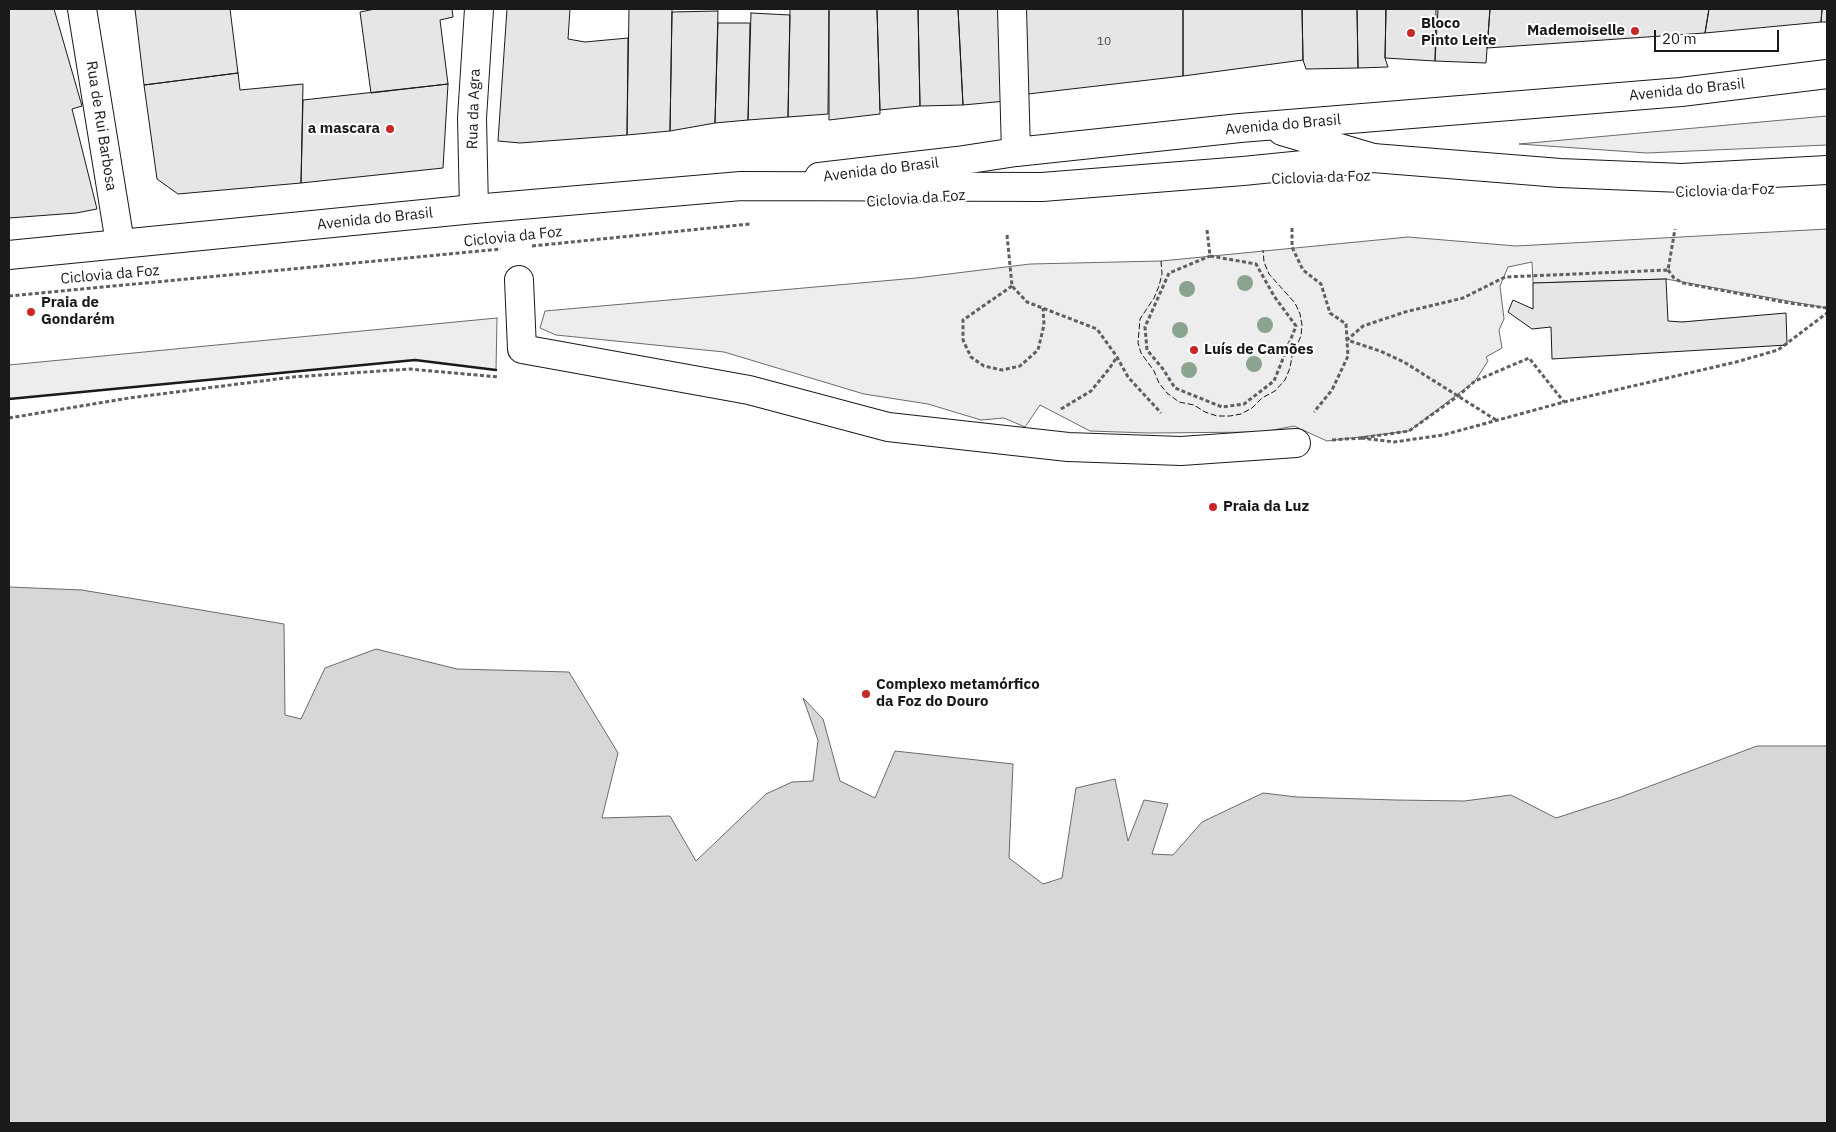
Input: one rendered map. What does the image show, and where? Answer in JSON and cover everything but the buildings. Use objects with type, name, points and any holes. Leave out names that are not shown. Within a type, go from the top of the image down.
[{"type":"main road","name":"Rua de Rui Barbosa","points":[[82,9],[120,244]]},
{"type":"main road","name":"Rua da Agra","points":[[474,209],[472,118],[479,9]]},
{"type":"main road","points":[[1012,9],[1016,152]]},
{"type":"main road","name":"Avenida do Brasil","points":[[9,255],[474,209],[741,186],[957,161],[1016,152],[1266,126],[1681,92],[1827,74]]},
{"type":"main road","points":[[1266,126],[1373,158]]},
{"type":"main road","name":"Avenida do Brasil","points":[[741,186],[1042,187],[1243,171],[1373,158],[1560,173],[1682,178],[1827,170]]},
{"type":"main road","points":[[519,280],[522,349],[749,390],[888,427],[1068,447],[1181,451],[1296,443]]},
{"type":"path","name":"Ciclovia da Foz","points":[[526,246],[757,224]]},
{"type":"path","points":[[1292,228],[1292,247],[1303,270],[1321,284],[1330,313],[1346,324],[1348,356],[1332,390],[1311,415],[1296,443]]},
{"type":"path","points":[[1675,229],[1668,270],[1674,278],[1683,283],[1789,303],[1827,308]]},
{"type":"path","points":[[1207,230],[1210,256]]},
{"type":"path","points":[[1007,235],[1012,286],[1028,302],[1097,329],[1117,357],[1128,377],[1162,414],[1181,451]]},
{"type":"path","name":"Ciclovia da Foz","points":[[9,296],[508,248]]},
{"type":"path","points":[[1210,256],[1256,264],[1274,296],[1296,326],[1274,381],[1244,404],[1222,407],[1175,388],[1163,369],[1147,350],[1145,327],[1169,273],[1210,256]]},
{"type":"path","points":[[1347,340],[1363,326],[1405,312],[1463,298],[1505,277],[1668,270]]},
{"type":"path","points":[[1012,286],[963,320],[963,340],[971,357],[984,366],[1002,370],[1020,366],[1038,350],[1044,325],[1043,308]]},
{"type":"path","points":[[1361,438],[1394,442],[1443,435],[1564,402],[1728,364],[1778,350],[1827,313]]},
{"type":"path","points":[[1347,340],[1380,351],[1404,362],[1496,420]]},
{"type":"path","points":[[1027,443],[1053,414],[1091,390],[1117,357]]},
{"type":"path","points":[[1296,443],[1361,438],[1409,431],[1458,396],[1475,381],[1529,358],[1564,402]]},
{"type":"path","points":[[9,418],[129,398],[293,377],[409,369],[498,377]]},
{"type":"shaded area","points":[[1827,116],[1827,145],[1647,153],[1519,144]]},
{"type":"shaded area","points":[[1827,229],[1827,308],[1666,279],[1533,283],[1532,262],[1508,267],[1500,286],[1504,319],[1499,330],[1502,348],[1486,357],[1488,361],[1475,381],[1409,431],[1327,441],[1294,426],[1263,432],[1148,433],[1090,431],[1040,405],[1025,427],[1004,418],[981,420],[928,404],[864,394],[724,352],[556,335],[540,328],[545,311],[916,278],[1030,264],[1161,261],[1408,237],[1516,246]]},
{"type":"shaded area","points":[[497,318],[496,370],[415,360],[9,399],[9,365]]},
{"type":"shaded area","points":[[9,587],[82,590],[284,624],[285,715],[301,719],[325,668],[376,649],[457,669],[569,672],[618,753],[602,818],[670,816],[696,861],[766,794],[792,782],[813,781],[818,740],[803,698],[823,719],[840,781],[875,798],[895,751],[1013,764],[1009,858],[1043,884],[1062,878],[1076,788],[1115,779],[1128,841],[1144,800],[1168,804],[1152,854],[1173,855],[1202,822],[1263,793],[1297,797],[1464,801],[1511,795],[1556,818],[1621,797],[1757,746],[1827,746],[1827,1123],[9,1123]]},
{"type":"fence","points":[[1161,261],[1162,274],[1159,286],[1154,298],[1140,319],[1138,343],[1141,353],[1154,371],[1159,383],[1167,393],[1179,402],[1194,405],[1205,412],[1217,416],[1230,416],[1241,414],[1252,408],[1262,398],[1275,391],[1285,380],[1292,356],[1301,336],[1300,314],[1295,303],[1269,274],[1264,262],[1263,250]]},
{"type":"wall","points":[[9,399],[415,360],[496,370]]},
{"type":"place","name":"Mademoiselle","points":[[1635,31]]},
{"type":"place","name":"Bloco Pinto Leite","points":[[1411,33]]},
{"type":"place","name":"a mascara","points":[[390,129]]},
{"type":"place","name":"Praia de Gondarém","points":[[31,312]]},
{"type":"place","name":"Luís de Camões","points":[[1194,350]]},
{"type":"place","name":"Praia da Luz","points":[[1213,507]]},
{"type":"place","name":"Complexo metamórfico da Foz do Douro","points":[[866,694]]}]
